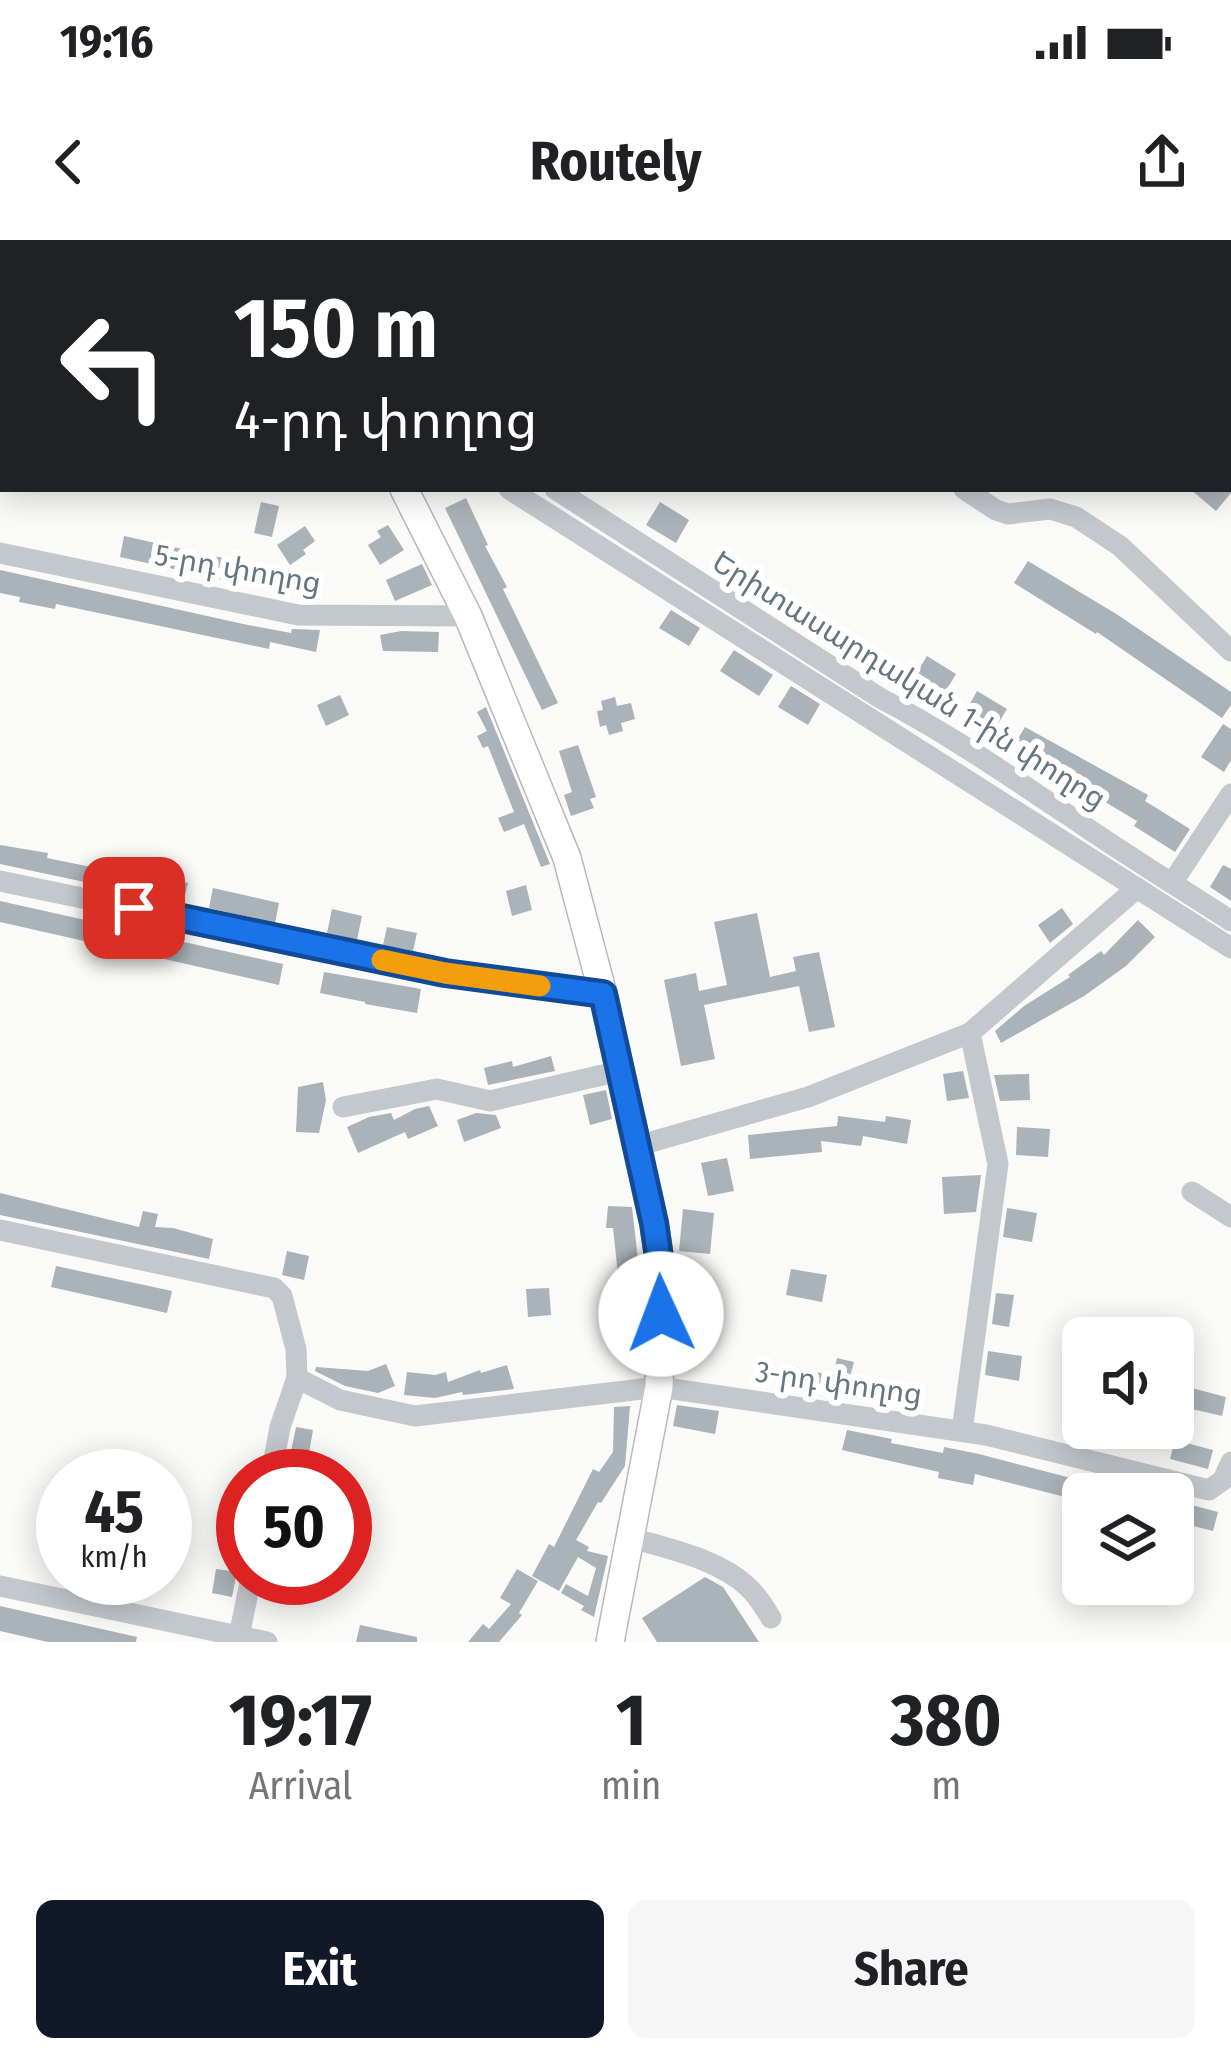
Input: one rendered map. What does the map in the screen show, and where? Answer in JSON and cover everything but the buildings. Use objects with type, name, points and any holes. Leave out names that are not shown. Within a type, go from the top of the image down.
[{"type":"main road","points":[[405,492],[467,616],[567,858],[654,1223],[662,1278],[659,1387],[610,1642]]},
{"type":"street","points":[[514,492],[1231,948]]},
{"type":"street","name":"Երիտասարդական 1-ին փողոց","points":[[560,492],[880,698],[1012,775],[1231,921]]},
{"type":"street","points":[[969,492],[1008,514],[1050,509],[1076,517],[1120,546],[1231,651]]},
{"type":"street","name":"5-րդ փողոց","points":[[0,553],[298,615],[467,616]]},
{"type":"street","points":[[1172,883],[1231,794]]},
{"type":"street","points":[[0,881],[445,973],[603,994]]},
{"type":"street","points":[[638,1146],[808,1096],[970,1034],[1137,888]]},
{"type":"street","points":[[962,1432],[998,1164],[970,1034]]},
{"type":"street","points":[[343,1108],[437,1089],[490,1101],[620,1071]]},
{"type":"street","points":[[1192,1192],[1231,1217]]},
{"type":"street","points":[[0,1230],[274,1288],[282,1296],[296,1348],[297,1378],[276,1449]]},
{"type":"street","name":"3-րդ փողոց","points":[[297,1378],[340,1400],[415,1416],[659,1387],[962,1432],[1209,1490],[1223,1480],[1231,1462]]},
{"type":"street","points":[[632,1538],[709,1564],[744,1582],[771,1618]]},
{"type":"street","points":[[0,1586],[267,1642]]},
{"type":"street","points":[[239,1636],[245,1605]]},
{"type":"slow traffic","points":[[382,960],[540,986]]},
{"type":"route","points":[[134,908],[445,973],[603,994],[654,1223],[662,1278],[661,1314]]}]
